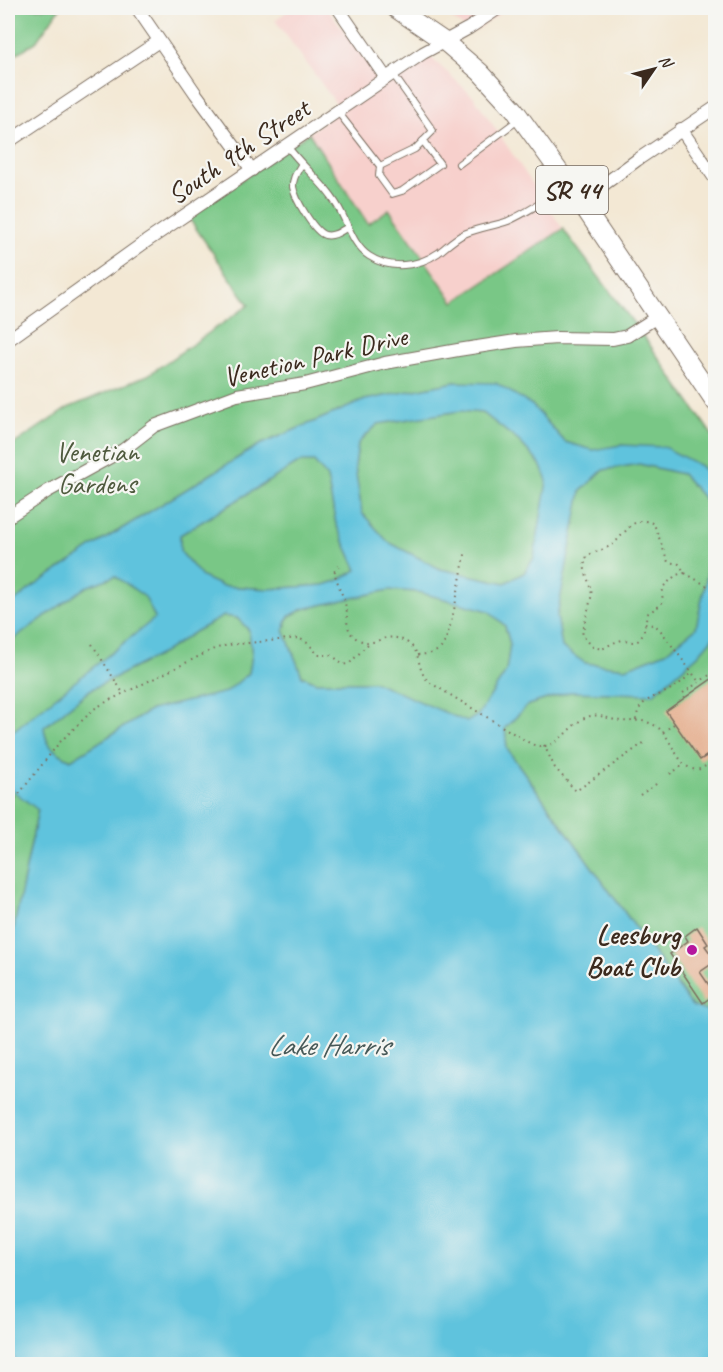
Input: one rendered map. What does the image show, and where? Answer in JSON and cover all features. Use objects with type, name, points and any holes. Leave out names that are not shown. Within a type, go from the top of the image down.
[{"type":"main road","name":"SR 44","points":[[395,8],[445,42],[480,72],[521,118],[716,403]]},
{"type":"street","points":[[137,8],[252,170]]},
{"type":"street","points":[[338,8],[390,76]]},
{"type":"street","name":"South 9th Street","points":[[8,340],[423,53],[499,8]]},
{"type":"street","points":[[8,142],[159,41]]},
{"type":"street","points":[[580,202],[681,129],[716,107]]},
{"type":"street","points":[[681,129],[716,180]]},
{"type":"street","name":"Venetion Park Drive","points":[[8,518],[48,491],[123,450],[154,426],[237,395],[305,384],[386,363],[516,341],[557,338],[614,339],[627,336],[657,317]]},
{"type":"lane","points":[[380,166],[415,149],[432,130],[390,76]]},
{"type":"lane","points":[[338,112],[380,166],[379,176],[392,194],[402,191],[440,164],[423,141]]},
{"type":"lane","points":[[459,164],[521,118]]},
{"type":"lane","points":[[287,146],[301,165],[321,183],[342,212],[356,242],[367,255],[387,265],[399,266],[421,262],[435,255],[463,234],[510,220],[569,185]]},
{"type":"lane","points":[[301,165],[294,176],[293,187],[306,216],[322,234],[333,235],[348,227]]},
{"type":"lane","points":[[716,770],[712,783],[716,794]]},
{"type":"path","points":[[685,573],[676,575],[663,587],[662,604],[646,614],[643,634],[639,640],[634,642],[624,639],[602,649],[593,647],[585,640],[582,635],[592,594],[584,566],[587,556],[609,547],[632,523],[649,521],[654,524],[668,562],[679,564],[685,573],[716,591]]},
{"type":"path","points":[[418,655],[432,653],[441,648],[448,631],[466,550]]},
{"type":"path","points":[[339,566],[334,572],[347,610],[348,629],[359,640],[369,643]]},
{"type":"path","points":[[645,623],[656,626],[699,682]]},
{"type":"path","points":[[8,807],[59,743],[94,709],[203,654],[228,645],[299,639],[309,644],[318,655],[332,655],[343,665],[350,663],[369,643],[385,637],[395,637],[413,647],[418,655],[423,676],[429,682],[536,745],[544,745],[562,738],[578,722],[590,716],[603,716],[624,722],[636,720],[650,724],[663,732],[690,768],[700,768],[716,759]]},
{"type":"path","points":[[92,646],[123,693]]},
{"type":"path","points":[[683,693],[714,672]]},
{"type":"path","points":[[636,720],[639,709],[645,701],[673,688],[692,673]]},
{"type":"path","points":[[663,732],[674,724]]},
{"type":"path","points":[[544,745],[555,768],[576,791],[645,742]]},
{"type":"path","points":[[670,774],[685,764]]},
{"type":"path","points":[[640,795],[659,782]]},
{"type":"shaded area","points":[[292,8],[327,8],[383,83],[427,54],[474,97],[563,229],[454,302],[389,210],[368,224],[309,133],[340,109],[275,20]]},
{"type":"shaded area","points":[[437,8],[508,8],[472,33]]},
{"type":"green space","points":[[8,8],[60,8],[36,42],[8,59]]},
{"type":"green space","points":[[309,133],[368,224],[389,209],[454,302],[563,229],[647,341],[715,439],[715,483],[701,466],[621,445],[593,451],[565,442],[532,405],[455,382],[365,400],[259,445],[100,542],[30,589],[8,607],[8,436],[14,444],[68,408],[148,375],[249,305],[188,217]]},
{"type":"green space","points":[[460,411],[483,413],[520,442],[540,464],[548,481],[534,558],[524,573],[505,583],[440,569],[388,542],[362,513],[355,467],[358,443],[378,424]]},
{"type":"green space","name":"Venetian Gardens","points":[[300,462],[314,462],[327,477],[336,524],[357,570],[324,585],[269,589],[222,586],[202,577],[180,551],[180,535]]},
{"type":"green space","points":[[639,464],[682,474],[710,505],[707,575],[696,628],[666,652],[626,668],[585,663],[562,647],[557,616],[581,491],[603,470]]},
{"type":"green space","name":"Venetian Gardens","points":[[115,576],[146,597],[156,618],[8,735],[8,643],[86,587]]},
{"type":"green space","points":[[388,590],[418,592],[490,611],[505,626],[510,644],[506,672],[478,715],[467,723],[375,682],[316,682],[302,676],[284,630],[288,617],[303,609]]},
{"type":"green space","points":[[223,616],[237,618],[249,630],[252,655],[249,673],[226,693],[151,710],[71,760],[49,744],[44,727],[90,690],[163,653]]},
{"type":"green space","points":[[715,635],[715,1014],[692,1006],[507,749],[505,728],[528,705],[569,692],[653,694],[698,655]]},
{"type":"green space","points":[[8,787],[38,809],[8,957]]},
{"type":"water","name":"Lake Harris","points":[[455,382],[496,383],[532,405],[565,442],[593,450],[621,445],[664,447],[701,466],[715,483],[715,635],[698,655],[653,694],[569,692],[528,705],[505,728],[507,749],[692,1006],[715,1014],[716,1121],[712,1131],[716,1169],[715,1364],[16,1364],[8,1343],[8,957],[38,810],[8,787],[8,735],[155,618],[145,597],[115,576],[86,587],[8,643],[8,607],[30,589],[100,542],[259,445],[365,400]],"holes":[[[460,411],[483,413],[520,442],[540,464],[547,481],[534,558],[524,573],[505,583],[440,569],[388,542],[362,513],[355,467],[358,443],[378,424]],[[300,462],[314,462],[327,477],[336,524],[357,570],[324,585],[269,589],[222,586],[202,577],[180,551],[180,535]],[[639,464],[682,474],[710,505],[707,575],[696,628],[666,652],[626,668],[585,663],[562,647],[557,616],[581,491],[603,470]],[[389,590],[418,592],[489,611],[505,626],[510,644],[506,672],[478,715],[467,722],[375,682],[316,682],[302,676],[284,630],[288,617],[303,609]],[[224,616],[237,618],[249,630],[252,655],[249,673],[226,692],[151,710],[71,760],[52,748],[46,739],[44,727],[90,690],[163,653]]]},
{"type":"building","points":[[716,676],[716,750],[700,760],[666,711]]},
{"type":"building","name":"Leesburg Boat Club","points":[[697,927],[708,944],[705,946],[716,961],[700,972],[715,994],[703,1003],[670,954],[688,941],[685,936]]},
{"type":"place","name":"Leesburg Boat Club","points":[[692,950]]}]
